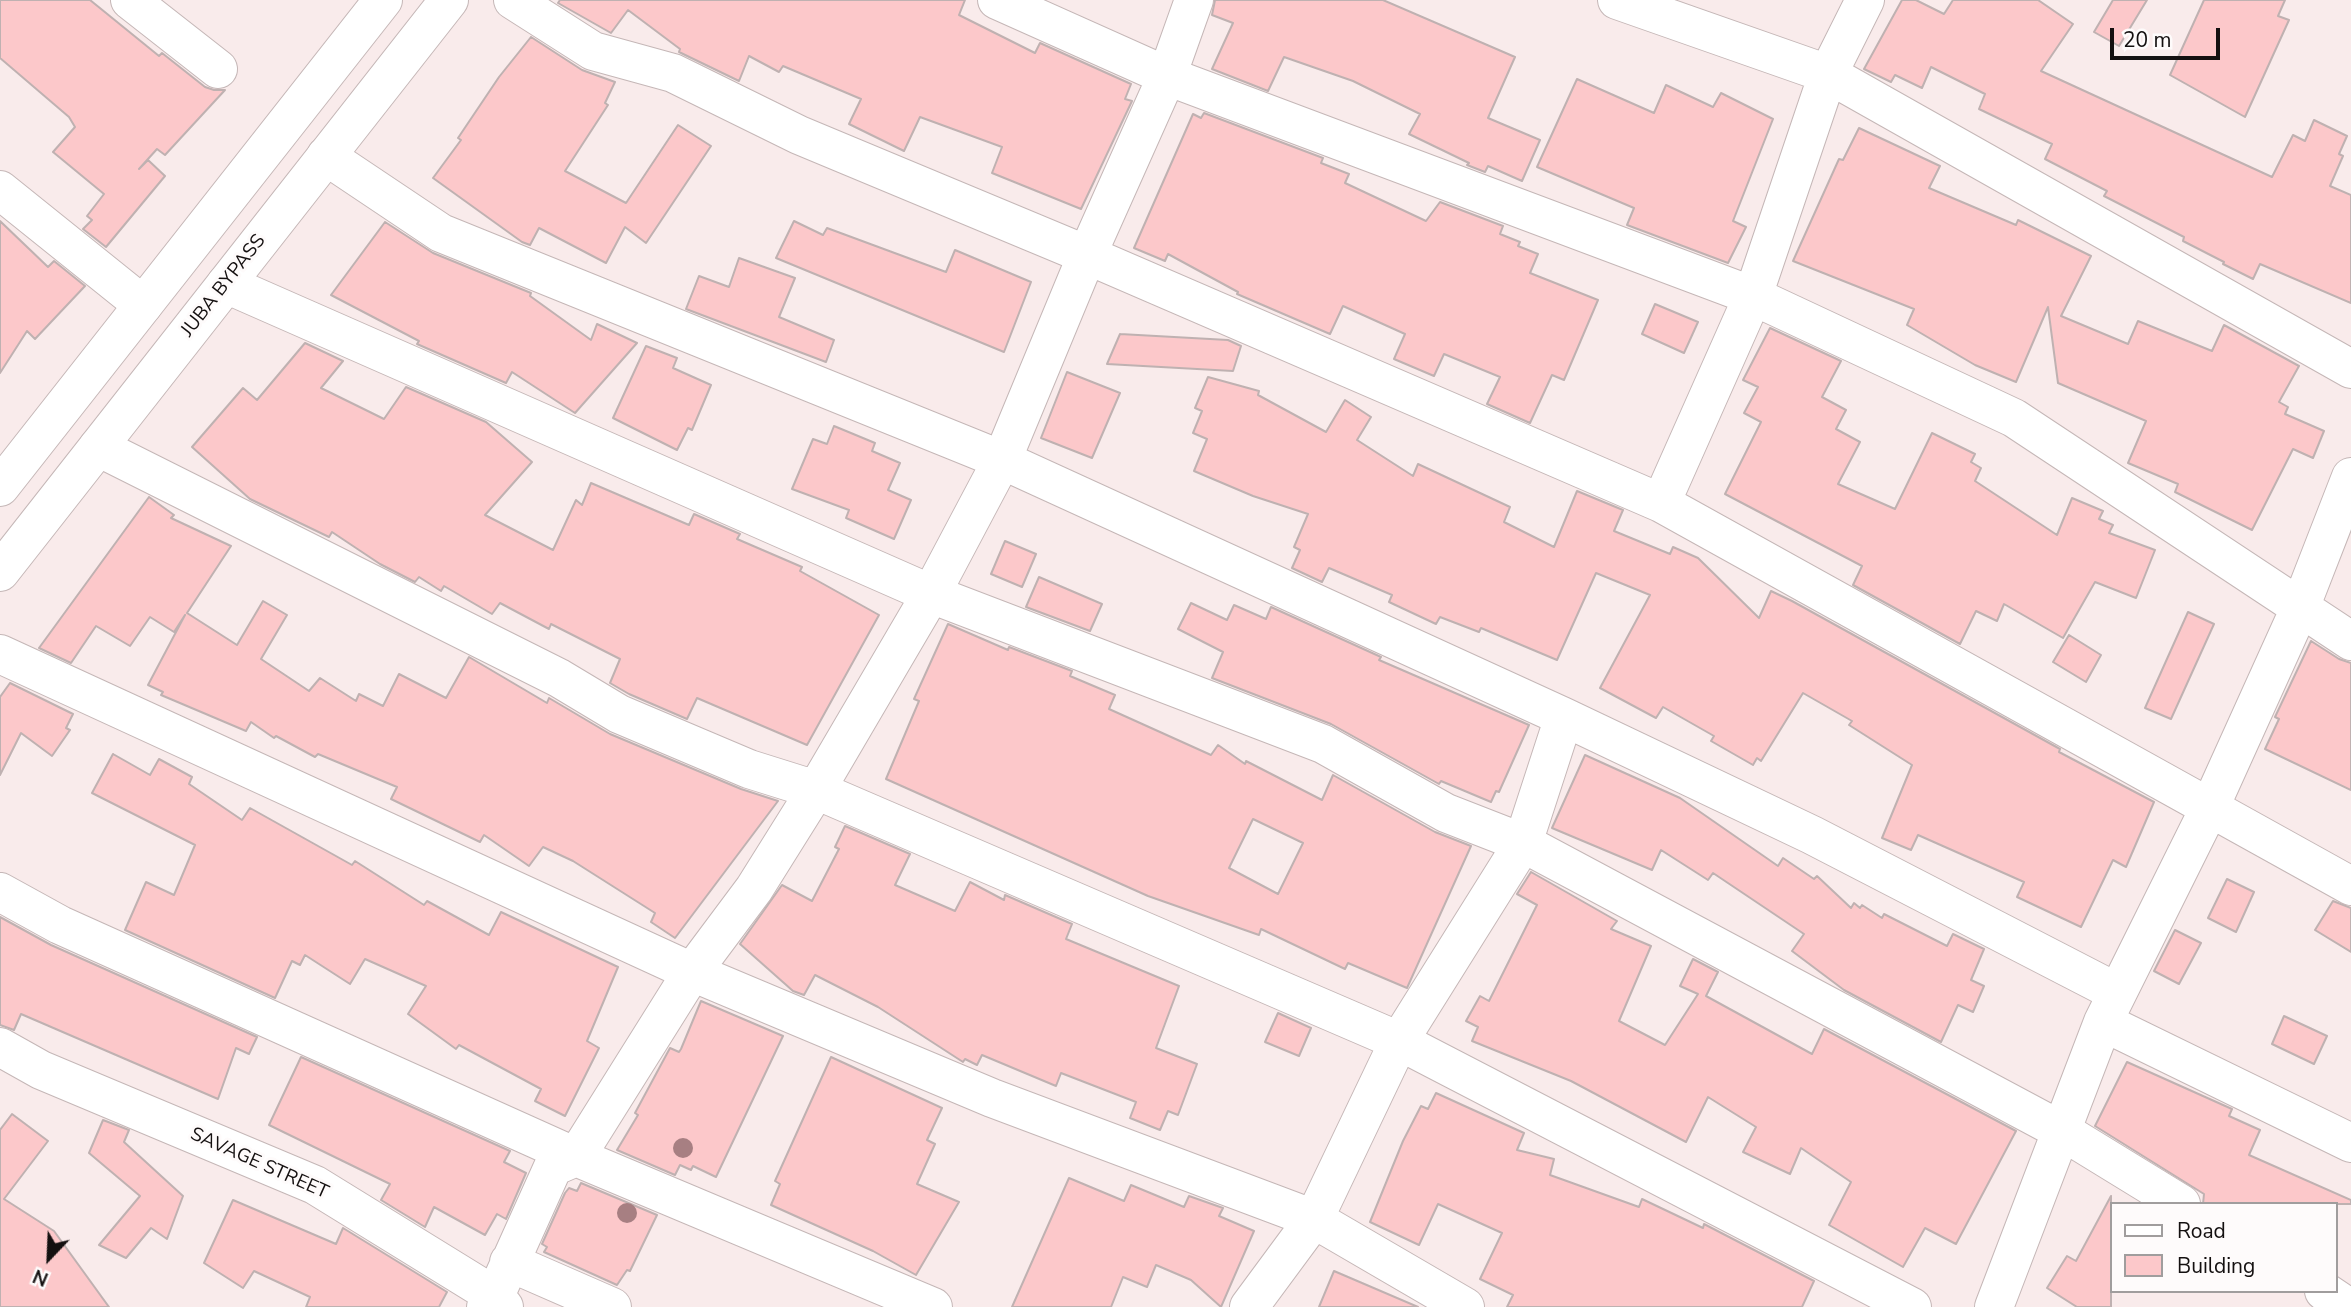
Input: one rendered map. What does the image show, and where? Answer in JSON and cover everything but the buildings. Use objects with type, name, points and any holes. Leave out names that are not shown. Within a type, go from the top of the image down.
[{"type":"street","points":[[130,0],[218,69]]},
{"type":"street","points":[[4,474],[143,305],[383,0]]},
{"type":"street","name":"JUBA BYPASS","points":[[0,572],[449,0]]},
{"type":"street","points":[[513,0],[593,51],[673,73],[799,135],[1087,255],[1661,503],[2351,886]]},
{"type":"street","points":[[998,0],[1167,76],[1753,296],[2014,418],[2351,641]]},
{"type":"street","points":[[498,1293],[553,1167],[576,1157],[692,972],[754,889],[816,790],[931,594],[1002,460],[1087,255],[1167,76],[1194,0]]},
{"type":"street","points":[[1617,0],[1828,74],[2351,369]]},
{"type":"street","points":[[1661,503],[1753,296],[1828,74],[1865,0]]},
{"type":"street","points":[[326,156],[441,233],[1002,460],[1564,717],[1836,847],[2110,1007],[2351,1143]]},
{"type":"street","points":[[0,190],[143,305]]},
{"type":"street","points":[[226,284],[931,594],[1323,744],[1446,813],[1523,844],[2062,1131],[2178,1202]]},
{"type":"street","points":[[98,447],[559,678],[619,714],[749,769],[816,790],[1399,1041],[1912,1307]]},
{"type":"street","points":[[1994,1307],[2110,1007],[2210,807],[2300,608],[2351,477]]},
{"type":"street","points":[[0,654],[692,972],[992,1098],[1314,1219],[1465,1307]]},
{"type":"street","points":[[1249,1307],[1314,1219],[1399,1041],[1523,844],[1564,717]]},
{"type":"street","points":[[0,892],[60,925],[576,1157],[933,1307]]},
{"type":"street","name":"SAVAGE STREET","points":[[0,1047],[41,1070],[315,1185],[498,1293],[612,1307]]},
{"type":"street","points":[[2327,1293],[2348,1307]]}]
